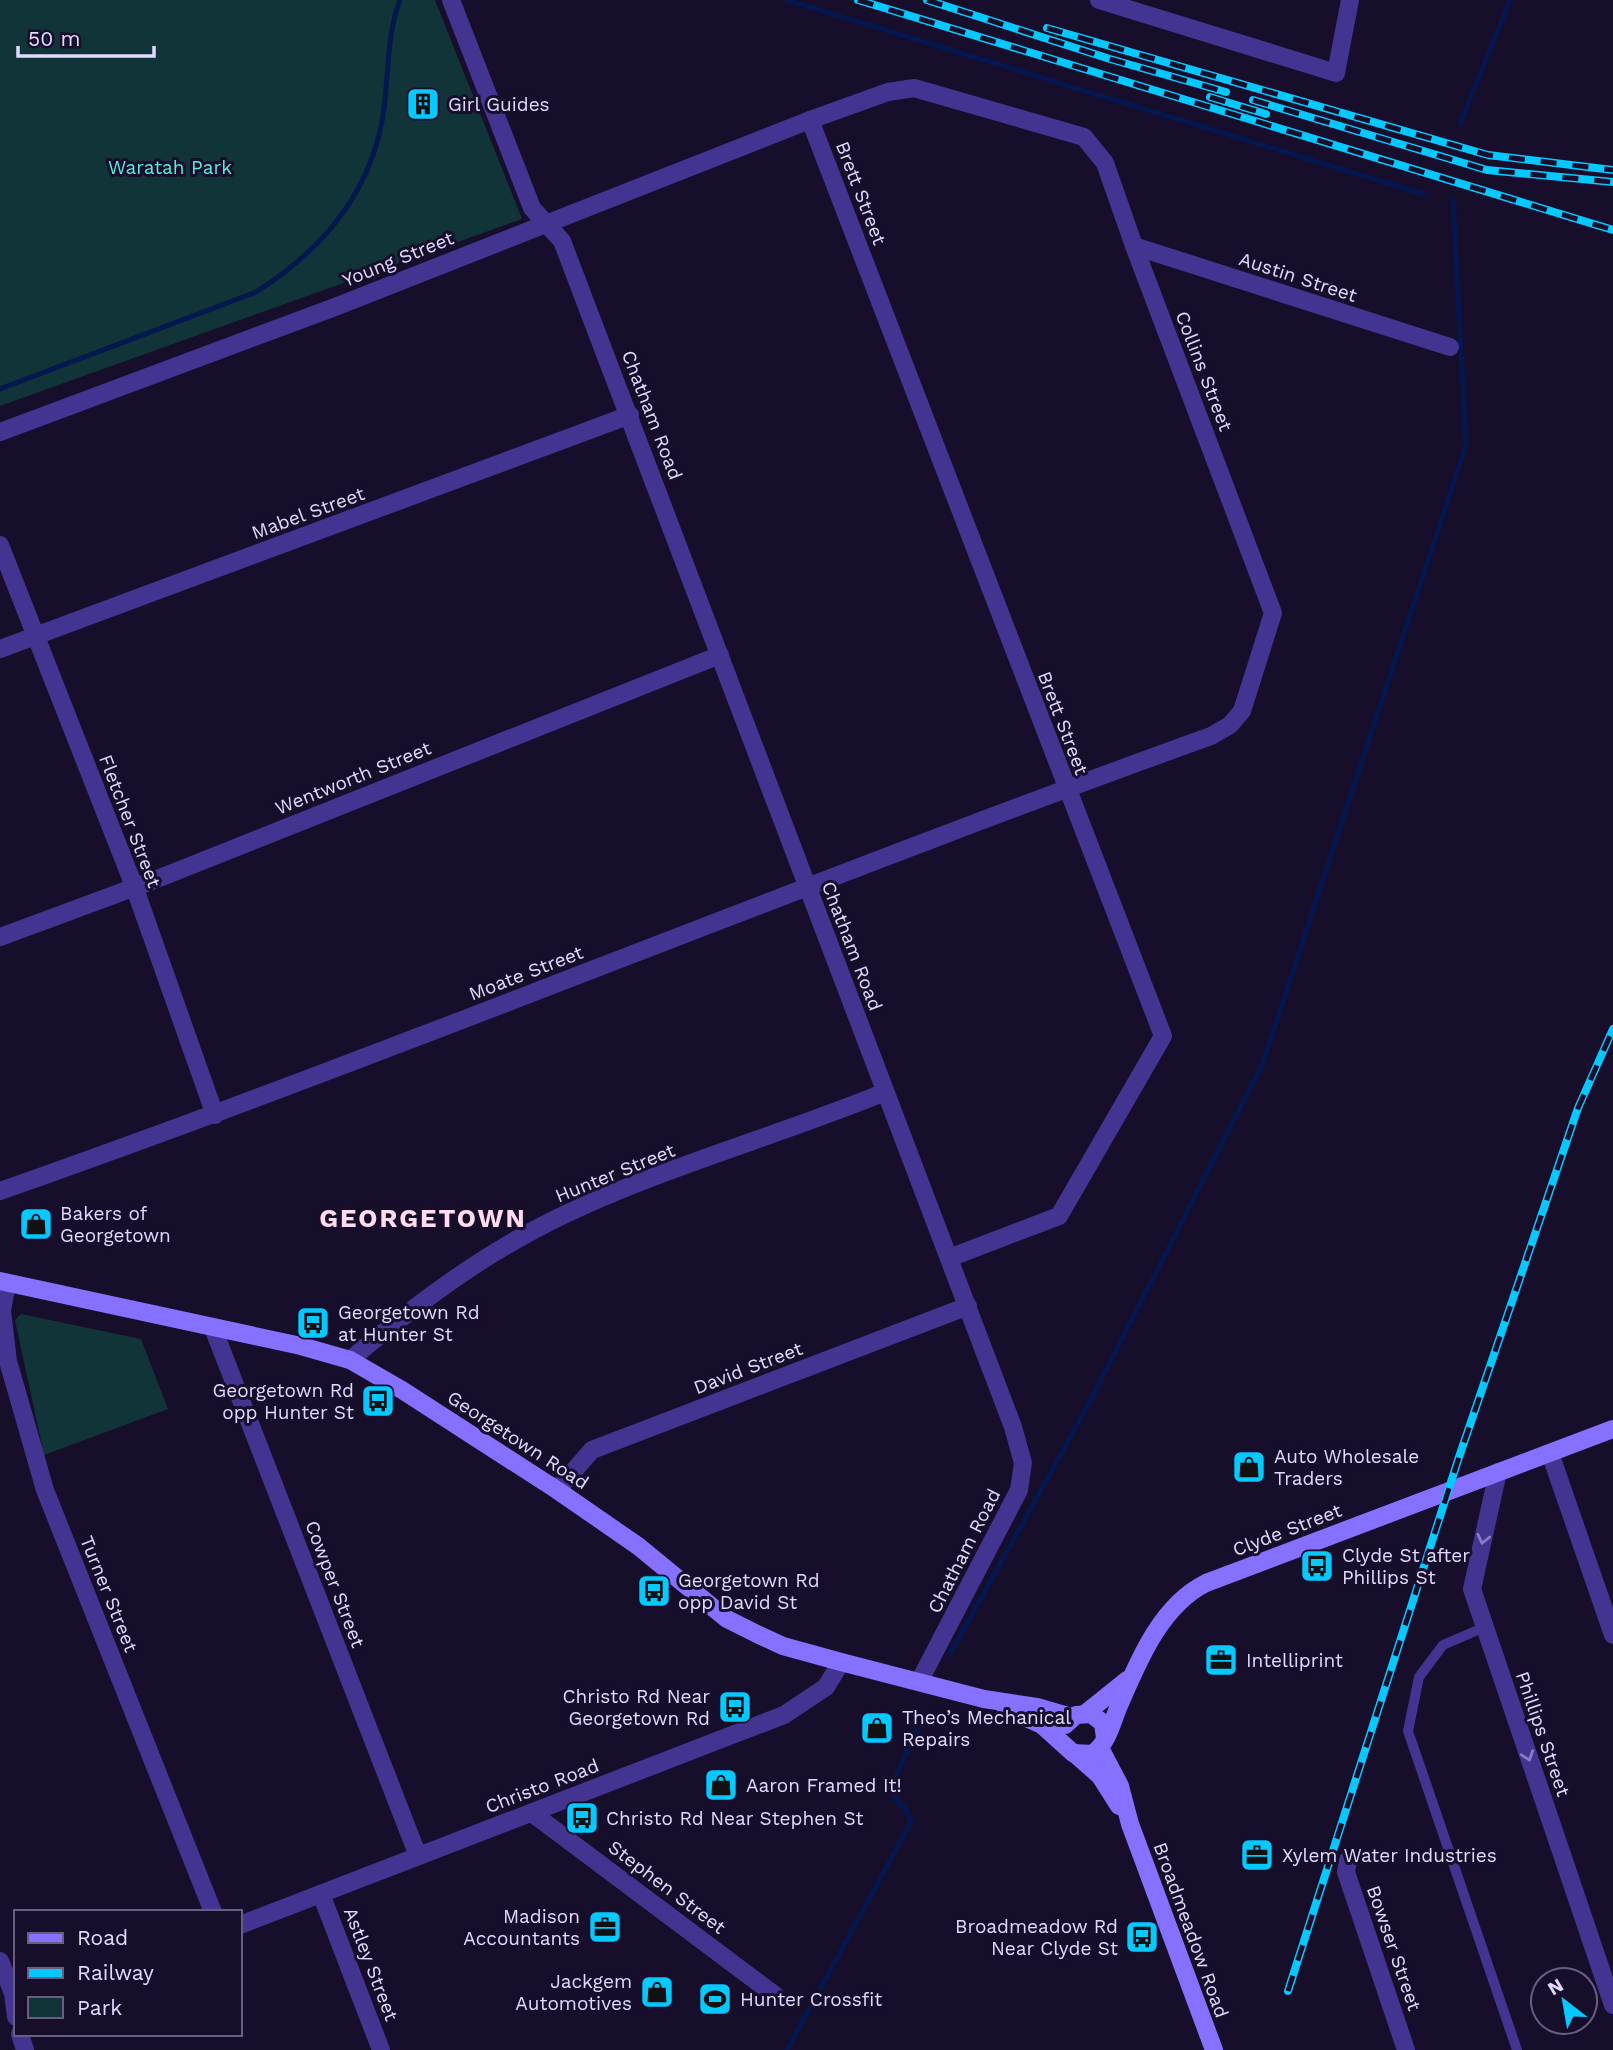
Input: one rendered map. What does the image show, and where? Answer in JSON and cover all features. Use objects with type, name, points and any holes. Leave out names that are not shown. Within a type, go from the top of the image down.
[{"type":"street","name":"Chatham Road","points":[[451,0],[532,208],[562,241],[1013,1427],[1023,1463],[1019,1490],[920,1681]]},
{"type":"street","points":[[1099,0],[1336,73],[1350,0]]},
{"type":"street","name":"Collins Street","points":[[810,120],[888,92],[914,88],[1084,137],[1105,163],[1273,613],[1242,711],[1230,725],[1211,736],[1065,789]]},
{"type":"street","name":"Young Street","points":[[0,432],[323,312],[810,120]]},
{"type":"street","name":"Brett Street","points":[[810,120],[1065,789],[1163,1036],[1059,1216],[949,1258]]},
{"type":"street","name":"Austin Street","points":[[1134,246],[1450,347]]},
{"type":"street","name":"Mabel Street","points":[[0,649],[630,415]]},
{"type":"street","name":"Fletcher Street","points":[[0,545],[38,635],[134,886],[215,1115]]},
{"type":"street","name":"Wentworth Street","points":[[0,937],[720,655]]},
{"type":"street","name":"Moate Street","points":[[0,1191],[215,1115],[1065,789]]},
{"type":"street","name":"Hunter Street","points":[[350,1360],[447,1283],[524,1235],[616,1193],[885,1091]]},
{"type":"street","name":"Georgetown Road","points":[[4,1282],[350,1360],[557,1490],[638,1546],[727,1619],[783,1646],[841,1662],[984,1699],[1079,1715]]},
{"type":"street","name":"Turner Street","points":[[4,1282],[2,1311],[8,1360],[45,1490],[212,1910]]},
{"type":"street","name":"David Street","points":[[557,1490],[592,1450],[968,1306]]},
{"type":"street","name":"Cowper Street","points":[[213,1328],[418,1856]]},
{"type":"street","name":"Clyde Street","points":[[1103,1743],[1132,1675],[1169,1612],[1185,1593],[1613,1429]]},
{"type":"street","points":[[1550,1453],[1613,1635]]},
{"type":"street","name":"Phillips Street","points":[[1498,1472],[1472,1589],[1613,2005]]},
{"type":"street","name":"Christo Road","points":[[242,1924],[784,1715],[826,1687],[841,1662]]},
{"type":"street","name":"Clyde Street","points":[[1079,1715],[1132,1675]]},
{"type":"street","name":"Georgetown Road","points":[[984,1699],[1042,1725],[1070,1749]]},
{"type":"street","points":[[1079,1715],[1100,1719],[1105,1728],[1103,1743],[1088,1755],[1070,1749],[1063,1730],[1079,1715]]},
{"type":"street","name":"Broadmeadow Road","points":[[1103,1743],[1213,2050]]},
{"type":"street","name":"Broadmeadow Road","points":[[1070,1749],[1100,1776],[1130,1824]]},
{"type":"street","name":"Stephen Street","points":[[531,1813],[776,1996]]},
{"type":"street","name":"Bowser Street","points":[[1348,1860],[1346,1872],[1406,2050]]},
{"type":"street","name":"Astley Street","points":[[321,1894],[381,2050]]},
{"type":"street","points":[[0,1961],[13,1993],[11,2012]]},
{"type":"lane","points":[[1485,1627],[1443,1645],[1419,1677],[1408,1731],[1517,2050]]},
{"type":"green space","name":"Waratah Park","points":[[0,0],[435,0],[522,219],[0,406]]},
{"type":"green space","points":[[21,1314],[141,1339],[168,1409],[44,1455],[15,1320]]},
{"type":"waterway","points":[[0,389],[256,292],[280,276],[321,239],[354,195],[367,171],[376,144],[383,116],[392,28],[400,0]]},
{"type":"waterway","points":[[787,0],[1423,194]]},
{"type":"waterway","points":[[1460,124],[1510,0]]},
{"type":"waterway","points":[[950,1654],[1086,1409],[1262,1065],[1466,445],[1453,200]]},
{"type":"waterway","points":[[787,2050],[911,1822],[906,1809],[893,1796],[895,1778],[925,1713]]},
{"type":"railway","points":[[858,0],[1613,230]]},
{"type":"railway","points":[[927,0],[1110,59],[1226,92]]},
{"type":"railway","points":[[1047,28],[1488,155],[1613,170]]},
{"type":"railway","points":[[1210,97],[1266,114]]},
{"type":"railway","points":[[1253,100],[1487,170],[1613,182]]},
{"type":"railway","points":[[1288,1991],[1459,1457],[1578,1108],[1613,1029]]},
{"type":"place","name":"Girl Guides","points":[[423,104]]},
{"type":"place","name":"Bakers of Georgetown","points":[[36,1224]]},
{"type":"place","name":"Georgetown Rd at Hunter St","points":[[313,1323]]},
{"type":"place","name":"Georgetown Rd opp Hunter St","points":[[378,1401]]},
{"type":"place","name":"Auto Wholesale Traders","points":[[1249,1467]]},
{"type":"place","name":"Clyde St after Phillips St","points":[[1317,1566]]},
{"type":"place","name":"Georgetown Rd opp David St","points":[[654,1591]]},
{"type":"place","name":"Intelliprint","points":[[1221,1660]]},
{"type":"place","name":"Christo Rd Near Georgetown Rd","points":[[735,1707]]},
{"type":"place","name":"Theo’s Mechanical Repairs","points":[[877,1728]]},
{"type":"place","name":"Aaron Framed It!","points":[[721,1785]]},
{"type":"place","name":"Christo Rd Near Stephen St","points":[[582,1818]]},
{"type":"place","name":"Xylem Water Industries","points":[[1257,1855]]},
{"type":"place","name":"Madison Accountants","points":[[605,1927]]},
{"type":"place","name":"Broadmeadow Rd Near Clyde St","points":[[1142,1937]]},
{"type":"place","name":"Jackgem Automotives","points":[[657,1992]]},
{"type":"place","name":"Hunter Crossfit","points":[[715,1999]]},
{"type":"district","name":"GEORGETOWN","points":[[423,1218]]}]
